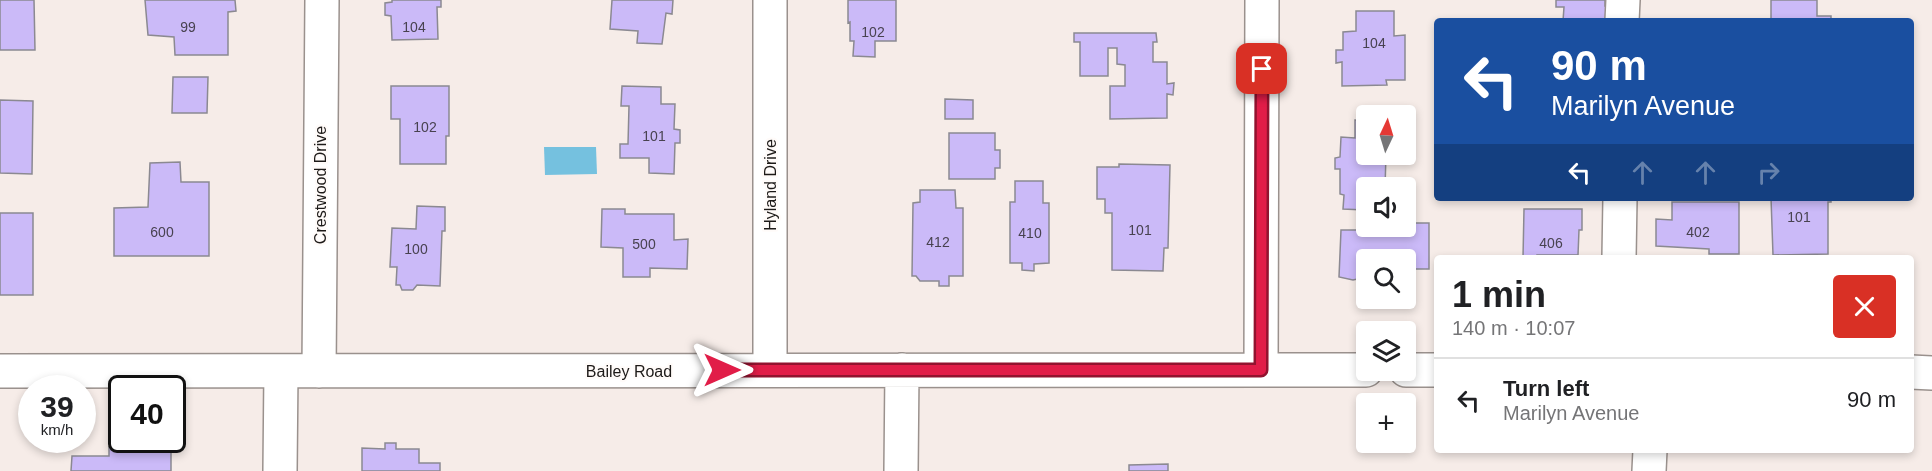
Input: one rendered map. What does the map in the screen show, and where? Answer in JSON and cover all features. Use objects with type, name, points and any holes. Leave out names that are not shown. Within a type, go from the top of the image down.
[{"type":"street","name":"Crestwood Drive","points":[[319,371],[322,0]]},
{"type":"street","name":"Hyland Drive","points":[[770,0],[770,370]]},
{"type":"street","points":[[1261,370],[1262,0]]},
{"type":"street","points":[[1622,18],[1623,0]]},
{"type":"street","points":[[1618,255],[1620,201]]},
{"type":"street","points":[[901,471],[902,370]]},
{"type":"street","name":"Bailey Road","points":[[0,371],[1356,370]]},
{"type":"street","points":[[1416,370],[1434,370]]},
{"type":"street","points":[[280,471],[281,371]]},
{"type":"street","points":[[1914,372],[1932,373]]},
{"type":"street","points":[[1649,471],[1650,453]]},
{"type":"water","points":[[544,147],[596,147],[597,174],[545,175]]},
{"type":"building","points":[[0,0],[34,0],[35,50],[0,50]]},
{"type":"building","points":[[145,0],[235,0],[236,11],[228,12],[228,55],[175,55],[174,37],[148,35]]},
{"type":"building","points":[[392,0],[441,0],[441,7],[437,7],[438,39],[392,40],[391,16],[385,15],[385,3],[392,2]]},
{"type":"building","points":[[612,0],[673,0],[672,14],[666,13],[662,44],[637,43],[638,31],[610,29]]},
{"type":"building","points":[[848,0],[896,0],[896,41],[875,41],[875,57],[853,56],[854,41],[850,41]]},
{"type":"building","points":[[1556,0],[1605,0],[1605,6],[1617,7],[1616,18],[1563,18],[1564,7],[1556,7]]},
{"type":"building","points":[[1771,0],[1817,0],[1817,16],[1831,16],[1831,18],[1771,18]]},
{"type":"building","points":[[1356,11],[1394,11],[1394,36],[1405,35],[1405,80],[1386,80],[1387,85],[1342,86],[1342,62],[1336,63],[1336,50],[1343,50],[1343,32],[1356,31]]},
{"type":"building","points":[[1074,33],[1156,33],[1157,42],[1153,42],[1153,62],[1167,62],[1167,84],[1174,83],[1173,95],[1167,94],[1167,118],[1110,119],[1110,86],[1125,86],[1125,65],[1117,64],[1117,48],[1108,48],[1108,76],[1080,76],[1080,42],[1074,42]]},
{"type":"building","points":[[173,77],[208,77],[207,113],[172,113]]},
{"type":"building","points":[[391,86],[449,86],[449,136],[446,136],[446,164],[400,164],[400,119],[391,119]]},
{"type":"building","points":[[622,86],[661,87],[661,104],[675,104],[674,129],[680,130],[680,143],[675,143],[674,174],[649,173],[649,158],[620,158],[620,144],[628,144],[629,106],[621,106]]},
{"type":"building","points":[[945,99],[973,100],[973,119],[945,119]]},
{"type":"building","points":[[0,100],[33,101],[32,174],[0,173]]},
{"type":"building","points":[[1355,120],[1356,165],[1386,165],[1385,177],[1356,177],[1356,210],[1343,209],[1344,195],[1340,194],[1340,169],[1335,169],[1335,158],[1340,157],[1341,137],[1355,138]]},
{"type":"building","points":[[949,133],[995,133],[995,150],[1000,150],[1000,168],[995,168],[995,179],[949,179]]},
{"type":"building","points":[[180,162],[181,182],[209,182],[209,256],[114,256],[114,208],[148,207],[150,163]]},
{"type":"building","points":[[1119,164],[1170,165],[1168,248],[1164,248],[1163,271],[1112,270],[1112,213],[1105,213],[1105,199],[1097,199],[1097,167],[1119,167]]},
{"type":"building","points":[[1015,181],[1043,181],[1043,203],[1049,203],[1049,263],[1034,264],[1034,271],[1022,270],[1022,263],[1010,263],[1010,202],[1015,202]]},
{"type":"building","points":[[920,190],[955,190],[956,208],[963,208],[963,276],[949,276],[949,286],[939,286],[939,281],[920,281],[916,276],[912,276],[913,203],[920,202]]},
{"type":"building","points":[[1771,201],[1831,201],[1828,202],[1828,254],[1773,255]]},
{"type":"building","points":[[1672,202],[1739,202],[1739,254],[1709,254],[1709,249],[1656,246],[1656,219],[1672,220]]},
{"type":"building","points":[[417,206],[445,207],[440,286],[417,285],[413,290],[402,290],[400,285],[396,285],[397,267],[390,267],[392,228],[416,229]]},
{"type":"building","points":[[602,209],[625,209],[625,214],[674,214],[674,240],[688,239],[687,269],[650,268],[650,277],[623,277],[623,248],[601,247]]},
{"type":"building","points":[[1524,209],[1582,209],[1582,230],[1579,230],[1578,255],[1523,255]]},
{"type":"building","points":[[0,213],[33,213],[33,295],[0,295]]},
{"type":"building","points":[[1416,223],[1429,223],[1429,269],[1416,269],[1416,249],[1356,249],[1356,279],[1339,277],[1341,230],[1356,230],[1356,237],[1416,237]]},
{"type":"building","points":[[385,443],[396,443],[396,449],[419,449],[419,463],[440,463],[440,471],[362,471],[362,448],[385,449]]},
{"type":"building","points":[[109,453],[171,453],[171,471],[71,471],[72,456],[109,456]]},
{"type":"building","points":[[1168,464],[1168,471],[1129,471],[1129,465]]},
{"type":"route","points":[[722,370],[1261,370],[1262,69]]}]
